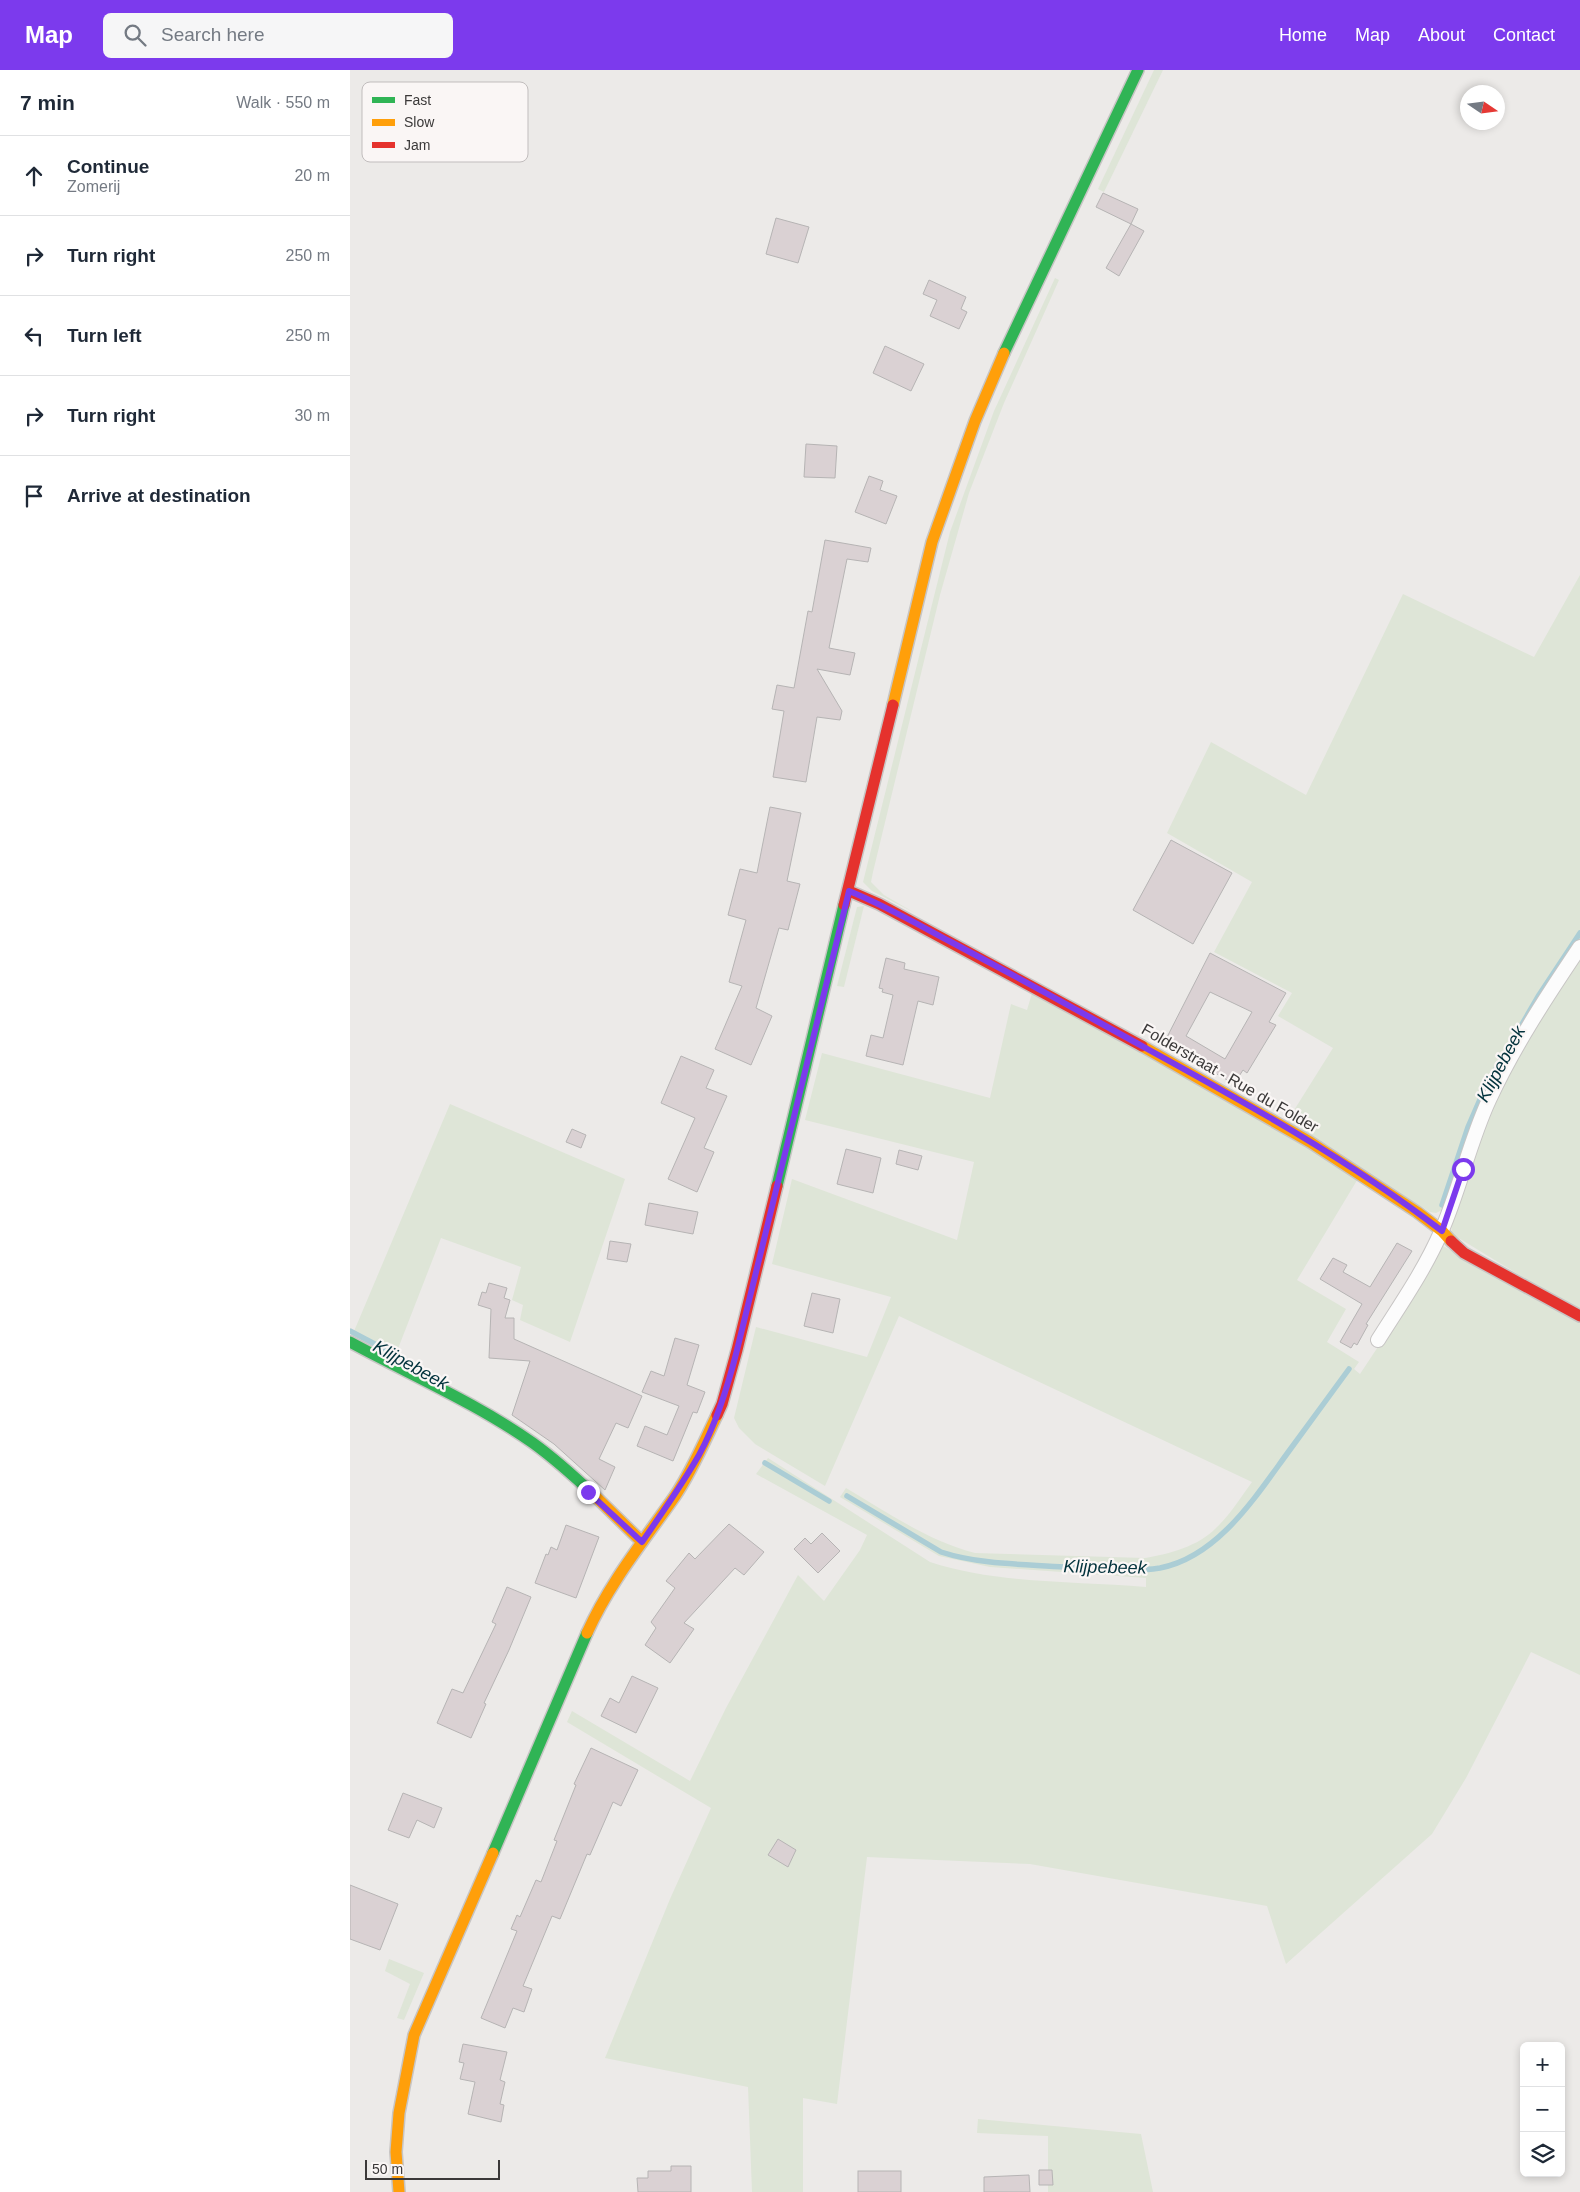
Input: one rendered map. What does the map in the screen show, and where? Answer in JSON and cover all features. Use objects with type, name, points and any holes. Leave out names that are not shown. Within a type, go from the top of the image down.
[{"type":"street","points":[[399,2192],[396,2129],[408,2058],[414,2035],[596,1613],[616,1577],[676,1494],[700,1454],[722,1404],[729,1382],[849,891],[930,551],[945,500],[964,448],[1006,349],[1138,70]]},
{"type":"street","name":"Folderstraat - Rue du Folder","points":[[849,891],[879,904],[990,963],[1204,1080],[1310,1142],[1417,1212],[1442,1231],[1464,1253],[1580,1316]]},
{"type":"street","points":[[1378,1340],[1430,1256],[1442,1231],[1480,1121],[1496,1085],[1547,997],[1580,947]]},
{"type":"street","points":[[350,1342],[487,1415],[532,1443],[551,1457],[642,1542]]},
{"type":"shaded area","points":[[1154,70],[1163,70],[1104,192],[1098,189]]},
{"type":"shaded area","points":[[1055,278],[1059,280],[1004,403],[969,493],[940,595],[873,872],[871,882],[884,895],[915,913],[872,891],[863,882],[950,532],[994,411]]},
{"type":"shaded area","points":[[1580,575],[1580,940],[1550,984],[1444,1209],[1436,1213],[1430,1212],[1286,1123],[1333,1048],[1278,1016],[1292,993],[1214,952],[1252,882],[1167,833],[1211,742],[1306,795],[1403,594],[1534,657]]},
{"type":"shaded area","points":[[864,906],[844,987],[837,986],[857,907]]},
{"type":"shaded area","points":[[1580,955],[1580,1312],[1452,1234],[1451,1223],[1471,1155],[1515,1057]]},
{"type":"shaded area","points":[[1033,990],[1359,1177],[1297,1280],[1346,1309],[1327,1342],[1359,1362],[1354,1369],[1360,1374],[1401,1312],[1439,1247],[1443,1246],[1580,1321],[1580,1675],[1531,1652],[1466,1778],[1432,1834],[1286,1964],[1267,1906],[1030,1864],[867,1857],[837,2104],[803,2098],[803,2192],[752,2192],[748,2087],[605,2058],[670,1899],[711,1808],[567,1722],[572,1711],[690,1781],[726,1708],[798,1575],[824,1601],[860,1550],[867,1535],[756,1474],[768,1458],[930,1562],[955,1569],[1009,1578],[1146,1587],[1146,1578],[990,1567],[939,1556],[840,1497],[846,1488],[924,1533],[958,1548],[975,1553],[1145,1558],[1183,1548],[1201,1540],[1226,1517],[1252,1482],[899,1316],[825,1486],[755,1444],[739,1428],[734,1418],[756,1327],[867,1357],[891,1297],[772,1264],[792,1179],[957,1240],[974,1162],[805,1120],[822,1053],[990,1098],[1011,1004],[1027,1010]]},
{"type":"shaded area","points":[[450,1104],[625,1179],[570,1342],[520,1320],[523,1305],[512,1300],[521,1267],[441,1238],[394,1359],[352,1336]]},
{"type":"shaded area","points":[[389,1959],[424,1973],[404,2020],[397,2018],[410,1984],[385,1971]]},
{"type":"shaded area","points":[[978,2119],[1141,2134],[1153,2192],[1048,2192],[1048,2136],[977,2133]]},
{"type":"building","points":[[1103,193],[1138,209],[1131,224],[1096,207]]},
{"type":"building","points":[[776,218],[809,227],[798,263],[766,254]]},
{"type":"building","points":[[1131,224],[1144,231],[1119,276],[1106,268]]},
{"type":"building","points":[[929,280],[966,297],[961,309],[967,312],[959,329],[930,316],[937,300],[923,294]]},
{"type":"building","points":[[885,346],[924,364],[911,391],[873,373]]},
{"type":"building","points":[[806,444],[837,446],[835,478],[804,477]]},
{"type":"building","points":[[869,476],[883,481],[880,490],[897,496],[886,524],[855,512]]},
{"type":"building","points":[[825,540],[871,548],[868,562],[847,559],[829,648],[855,653],[850,675],[817,669],[842,711],[840,720],[817,717],[806,782],[773,777],[784,711],[772,709],[777,685],[794,688],[808,611],[812,612]]},
{"type":"building","points":[[770,807],[801,813],[787,881],[800,884],[788,930],[779,928],[756,1008],[772,1016],[751,1065],[715,1049],[742,986],[729,982],[746,920],[728,915],[740,869],[757,873]]},
{"type":"building","points":[[1171,840],[1232,873],[1193,944],[1133,910]]},
{"type":"building","points":[[1210,953],[1286,993],[1269,1022],[1276,1025],[1247,1073],[1243,1070],[1234,1084],[1164,1043]],"holes":[[[1210,992],[1252,1012],[1225,1059],[1186,1036]]]},
{"type":"building","points":[[886,958],[905,963],[904,969],[939,977],[933,1005],[918,1001],[903,1065],[866,1056],[871,1035],[883,1038],[893,995],[882,992],[883,989],[879,988]]},
{"type":"building","points":[[681,1056],[714,1070],[706,1088],[727,1096],[704,1148],[714,1152],[697,1192],[668,1179],[695,1118],[661,1103]]},
{"type":"building","points":[[572,1129],[586,1135],[581,1148],[566,1142]]},
{"type":"building","points":[[846,1149],[881,1158],[873,1193],[837,1184]]},
{"type":"building","points":[[899,1150],[922,1156],[918,1170],[896,1164]]},
{"type":"building","points":[[649,1203],[698,1212],[693,1234],[645,1225]]},
{"type":"building","points":[[610,1241],[631,1244],[627,1262],[607,1259]]},
{"type":"building","points":[[1397,1243],[1412,1251],[1366,1324],[1368,1325],[1357,1345],[1354,1343],[1351,1348],[1340,1342],[1362,1304],[1320,1279],[1333,1258],[1347,1265],[1343,1272],[1370,1287]]},
{"type":"building","points":[[489,1283],[507,1288],[504,1298],[510,1300],[505,1318],[514,1318],[514,1339],[642,1396],[628,1428],[616,1423],[599,1459],[615,1467],[605,1490],[554,1444],[512,1415],[530,1361],[489,1358],[491,1309],[478,1305],[482,1292],[486,1293]]},
{"type":"building","points":[[812,1293],[840,1299],[833,1333],[804,1326]]},
{"type":"building","points":[[675,1338],[699,1345],[687,1385],[705,1392],[697,1413],[693,1412],[673,1461],[637,1446],[645,1426],[667,1435],[679,1406],[642,1392],[651,1371],[664,1376]]},
{"type":"building","points":[[729,1524],[764,1552],[744,1575],[735,1568],[684,1623],[694,1629],[670,1663],[645,1645],[656,1628],[651,1622],[675,1588],[666,1581],[689,1553],[695,1559]]},
{"type":"building","points":[[566,1525],[599,1537],[576,1598],[535,1583],[546,1554],[548,1555],[551,1547],[557,1550]]},
{"type":"building","points":[[822,1533],[840,1551],[818,1573],[794,1549],[805,1538],[811,1544]]},
{"type":"building","points":[[507,1587],[531,1597],[484,1703],[486,1704],[471,1738],[437,1723],[452,1689],[463,1693],[496,1624],[492,1622]]},
{"type":"building","points":[[632,1676],[658,1688],[636,1733],[601,1716],[610,1698],[619,1703]]},
{"type":"building","points":[[591,1748],[638,1770],[621,1806],[613,1802],[590,1855],[587,1854],[560,1919],[552,1916],[523,1986],[532,1989],[524,2012],[513,2008],[505,2028],[481,2018],[517,1931],[511,1929],[517,1915],[520,1917],[536,1880],[541,1882],[557,1841],[554,1840],[576,1785],[574,1784]]},
{"type":"building","points":[[403,1793],[442,1808],[434,1828],[417,1820],[409,1838],[388,1830]]},
{"type":"building","points":[[778,1839],[796,1850],[788,1867],[768,1855]]},
{"type":"building","points":[[350,1885],[398,1904],[380,1950],[350,1939]]},
{"type":"building","points":[[463,2044],[507,2052],[500,2080],[505,2082],[500,2104],[504,2105],[501,2122],[468,2114],[475,2082],[460,2079],[464,2063],[459,2062]]},
{"type":"building","points":[[671,2166],[691,2166],[691,2192],[638,2192],[637,2178],[648,2178],[648,2171],[671,2171]]},
{"type":"building","points":[[1039,2170],[1052,2170],[1053,2185],[1039,2185]]},
{"type":"building","points":[[858,2171],[901,2171],[901,2192],[858,2192]]},
{"type":"building","points":[[1029,2175],[1030,2192],[984,2192],[984,2177]]},
{"type":"waterway","name":"Klijpebeek","points":[[1442,1205],[1468,1127],[1485,1088],[1539,995],[1580,933]]},
{"type":"waterway","name":"Klijpebeek","points":[[350,1331],[407,1361]]},
{"type":"waterway","name":"Klijpebeek","points":[[847,1496],[941,1552],[956,1556],[987,1562],[1018,1564],[1124,1570],[1160,1568],[1181,1562],[1200,1551],[1218,1538],[1234,1522],[1263,1487],[1349,1369]]},
{"type":"waterway","name":"Klijpebeek","points":[[765,1463],[829,1501]]},
{"type":"traffic: fast","points":[[1004,353],[1138,70]]},
{"type":"traffic: fast","points":[[777,1186],[844,905]]},
{"type":"traffic: fast","points":[[350,1342],[489,1415],[549,1455],[594,1495]]},
{"type":"traffic: fast","points":[[493,1853],[587,1633]]},
{"type":"traffic: slow","points":[[893,705],[932,542],[975,421],[1004,353]]},
{"type":"traffic: slow","points":[[1142,1046],[1310,1142],[1417,1212],[1442,1231],[1451,1241]]},
{"type":"traffic: slow","points":[[587,1633],[617,1579],[681,1486],[698,1456],[717,1415]]},
{"type":"traffic: slow","points":[[594,1495],[642,1542]]},
{"type":"traffic: slow","points":[[399,2192],[396,2152],[399,2113],[414,2035],[493,1853]]},
{"type":"traffic: jam","points":[[844,905],[893,705]]},
{"type":"traffic: jam","points":[[849,891],[879,904],[1142,1046]]},
{"type":"traffic: jam","points":[[717,1415],[722,1404],[737,1350],[777,1186]]},
{"type":"traffic: jam","points":[[1451,1241],[1464,1253],[1580,1316]]},
{"type":"route","points":[[588,1492],[642,1542],[676,1494],[700,1454],[722,1404],[737,1350],[849,891],[879,904],[1204,1080],[1310,1142],[1417,1212],[1442,1231],[1463,1169]]}]
